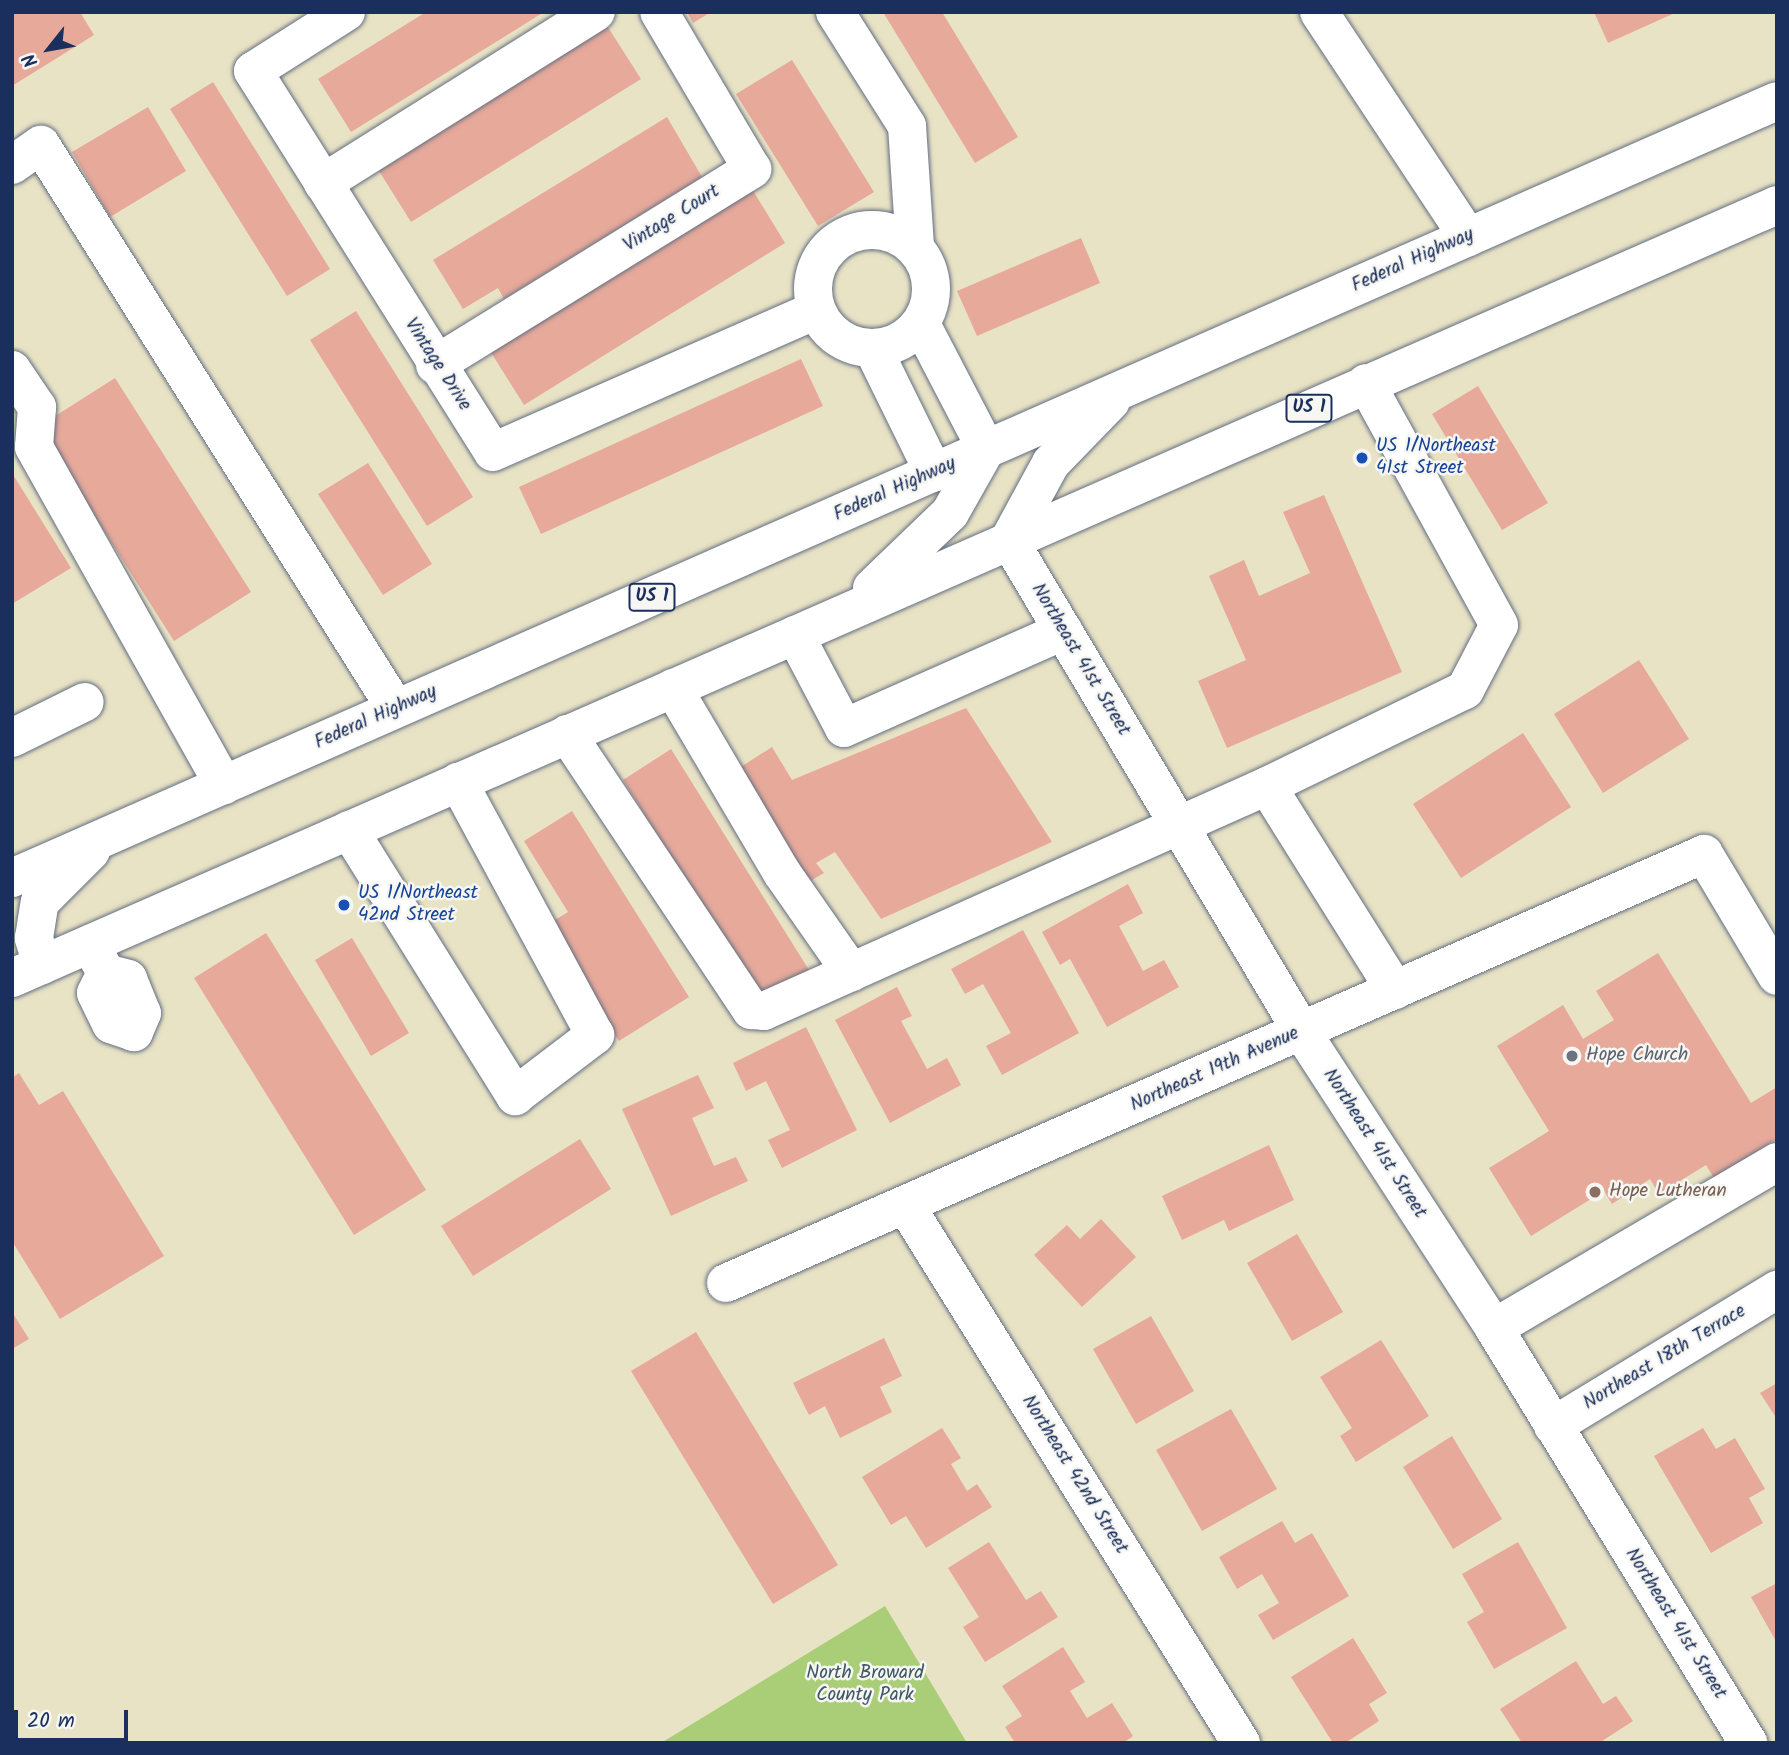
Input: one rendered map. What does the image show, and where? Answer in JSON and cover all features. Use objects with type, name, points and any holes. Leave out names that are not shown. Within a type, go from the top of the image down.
[{"type":"street","name":"Vintage Drive","points":[[346,12],[253,71],[435,365],[493,452],[816,310]]},
{"type":"street","points":[[323,183],[596,12]]},
{"type":"street","name":"Vintage Court","points":[[435,365],[752,169],[659,12]]},
{"type":"street","points":[[835,12],[907,127],[915,246]]},
{"type":"street","points":[[1319,12],[1468,237]]},
{"type":"street","name":"Federal Highway","points":[[12,878],[1777,101]]},
{"type":"street","points":[[12,164],[41,145],[396,709]]},
{"type":"street","name":"US 1","points":[[27,972],[98,958],[349,830],[1777,205]]},
{"type":"street","points":[[878,229],[915,246],[925,260],[932,292],[921,324],[892,346],[873,349],[839,339],[816,310],[815,272],[824,253],[839,239],[878,229]]},
{"type":"street","points":[[841,614],[920,547],[950,513],[986,449],[921,324]]},
{"type":"street","points":[[873,349],[934,473]]},
{"type":"street","points":[[12,370],[37,407],[34,447],[224,785]]},
{"type":"street","points":[[567,734],[751,1010],[764,1011],[1267,786],[1465,690],[1499,625],[1366,383]]},
{"type":"street","points":[[1009,540],[1051,463],[1125,388]]},
{"type":"street","name":"Northeast 41st Street","points":[[1009,540],[1301,1032],[1494,1328],[1748,1743]]},
{"type":"street","points":[[795,635],[845,728],[1063,631]]},
{"type":"street","points":[[673,688],[782,873],[851,972]]},
{"type":"street","points":[[12,738],[85,702]]},
{"type":"street","points":[[349,830],[515,1096],[595,1035],[458,782]]},
{"type":"street","points":[[1267,786],[1395,990]]},
{"type":"street","points":[[27,972],[40,902],[105,837]]},
{"type":"street","name":"Northeast 19th Avenue","points":[[726,1283],[1704,854],[1777,976]]},
{"type":"street","points":[[1494,1328],[1777,1162]]},
{"type":"street","name":"Northeast 42nd Street","points":[[906,1206],[1241,1743]]},
{"type":"street","name":"Northeast 18th Terrace","points":[[1553,1426],[1777,1290]]},
{"type":"green space","name":"North Broward County Park","points":[[885,1606],[967,1743],[661,1743]]},
{"type":"building","points":[[12,12],[80,12],[94,35],[12,86]]},
{"type":"building","points":[[426,12],[544,12],[351,132],[318,79]]},
{"type":"building","points":[[687,12],[711,12],[693,23]]},
{"type":"building","points":[[883,12],[942,12],[1018,137],[975,163]]},
{"type":"building","points":[[1594,12],[1677,12],[1608,43]]},
{"type":"building","points":[[604,21],[641,79],[411,222],[379,171],[411,151],[406,143]]},
{"type":"building","points":[[792,60],[874,192],[818,226],[736,94]]},
{"type":"building","points":[[213,82],[330,269],[287,296],[170,109]]},
{"type":"building","points":[[148,107],[186,171],[110,217],[72,152]]},
{"type":"building","points":[[667,117],[702,177],[504,299],[498,288],[463,309],[433,260]]},
{"type":"building","points":[[752,189],[785,243],[524,405],[490,351]]},
{"type":"building","points":[[1081,238],[1100,283],[977,336],[957,291]]},
{"type":"building","points":[[356,311],[473,497],[427,526],[310,340]]},
{"type":"building","points":[[801,359],[823,406],[541,534],[519,487]]},
{"type":"building","points":[[115,378],[251,592],[174,641],[38,427]]},
{"type":"building","points":[[1478,386],[1548,503],[1502,530],[1432,414]]},
{"type":"building","points":[[368,463],[432,564],[383,595],[318,494]]},
{"type":"building","points":[[12,473],[71,568],[12,604]]},
{"type":"building","points":[[1324,495],[1402,672],[1227,748],[1198,681],[1246,660],[1209,576],[1244,560],[1259,596],[1310,573],[1283,512]]},
{"type":"building","points":[[1639,660],[1689,739],[1603,793],[1554,714]]},
{"type":"building","points":[[966,708],[1052,842],[881,919],[835,852],[816,863],[824,873],[807,883],[736,770],[772,747],[792,780]]},
{"type":"building","points":[[1523,733],[1571,807],[1461,878],[1413,804]]},
{"type":"building","points":[[671,749],[809,970],[756,993],[623,780]]},
{"type":"building","points":[[572,811],[689,997],[619,1041],[547,925],[568,912],[524,841]]},
{"type":"building","points":[[1128,884],[1143,913],[1119,926],[1143,971],[1164,960],[1179,987],[1107,1027],[1070,959],[1060,965],[1042,932]]},
{"type":"building","points":[[1023,930],[1079,1033],[1002,1075],[986,1046],[1011,1033],[983,984],[965,994],[951,969]]},
{"type":"building","points":[[266,933],[426,1190],[354,1235],[194,978]]},
{"type":"building","points":[[352,938],[409,1033],[371,1056],[315,960]]},
{"type":"building","points":[[1658,953],[1751,1103],[1777,1087],[1777,1139],[1714,1178],[1706,1165],[1659,1194],[1650,1179],[1612,1204],[1604,1191],[1531,1236],[1489,1168],[1549,1131],[1497,1046],[1563,1005],[1583,1039],[1614,1020],[1596,991]]},
{"type":"building","points":[[897,987],[912,1016],[901,1021],[927,1069],[947,1058],[961,1085],[890,1123],[835,1020]]},
{"type":"building","points":[[806,1027],[857,1130],[782,1168],[768,1140],[790,1130],[766,1081],[746,1091],[733,1063]]},
{"type":"building","points":[[19,1073],[39,1105],[63,1091],[164,1256],[60,1319],[12,1241],[12,1078]]},
{"type":"building","points":[[698,1075],[714,1108],[692,1118],[714,1166],[736,1157],[748,1181],[671,1216],[622,1109]]},
{"type":"building","points":[[580,1139],[611,1189],[473,1276],[441,1226]]},
{"type":"building","points":[[1269,1145],[1294,1200],[1229,1231],[1224,1220],[1182,1240],[1162,1196]]},
{"type":"building","points":[[1101,1219],[1136,1257],[1082,1307],[1034,1255],[1067,1225],[1080,1239]]},
{"type":"building","points":[[1297,1234],[1343,1312],[1292,1341],[1247,1263]]},
{"type":"building","points":[[12,1312],[29,1339],[12,1349]]},
{"type":"building","points":[[1151,1316],[1194,1391],[1136,1424],[1093,1349]]},
{"type":"building","points":[[696,1332],[838,1565],[773,1604],[631,1371]]},
{"type":"building","points":[[884,1338],[902,1376],[880,1387],[892,1412],[840,1438],[825,1406],[809,1415],[793,1383]]},
{"type":"building","points":[[1381,1340],[1429,1416],[1356,1462],[1340,1436],[1352,1428],[1320,1377]]},
{"type":"building","points":[[1777,1383],[1777,1419],[1760,1393]]},
{"type":"building","points":[[1231,1409],[1277,1489],[1202,1531],[1156,1450]]},
{"type":"building","points":[[942,1428],[961,1458],[951,1464],[967,1491],[977,1484],[992,1507],[926,1548],[906,1516],[891,1525],[862,1477]]},
{"type":"building","points":[[1703,1428],[1716,1449],[1735,1438],[1765,1489],[1749,1498],[1763,1523],[1711,1553],[1654,1456]]},
{"type":"building","points":[[1452,1436],[1502,1519],[1453,1549],[1403,1467]]},
{"type":"building","points":[[1282,1521],[1295,1543],[1312,1533],[1349,1596],[1273,1640],[1258,1615],[1279,1603],[1262,1574],[1237,1589],[1219,1557]]},
{"type":"building","points":[[989,1542],[1026,1600],[1041,1591],[1058,1617],[985,1662],[963,1627],[979,1617],[948,1568]]},
{"type":"building","points":[[1518,1542],[1567,1628],[1494,1669],[1467,1622],[1484,1612],[1462,1574]]},
{"type":"building","points":[[1777,1583],[1777,1643],[1751,1597]]},
{"type":"building","points":[[1353,1638],[1387,1693],[1369,1704],[1379,1721],[1345,1743],[1333,1743],[1291,1677]]},
{"type":"building","points":[[1063,1647],[1085,1682],[1070,1691],[1087,1718],[1112,1703],[1133,1736],[1123,1743],[1015,1743],[1005,1727],[1022,1716],[1002,1686]]},
{"type":"building","points":[[1576,1661],[1603,1704],[1616,1696],[1633,1721],[1599,1743],[1522,1743],[1500,1709]]},
{"type":"place","name":"US 1/Northeast 41st Street","points":[[1362,458]]},
{"type":"place","name":"US 1/Northeast 42nd Street","points":[[344,905]]},
{"type":"place","name":"Hope Church","points":[[1572,1056]]},
{"type":"place","name":"Hope Lutheran","points":[[1595,1192]]}]
